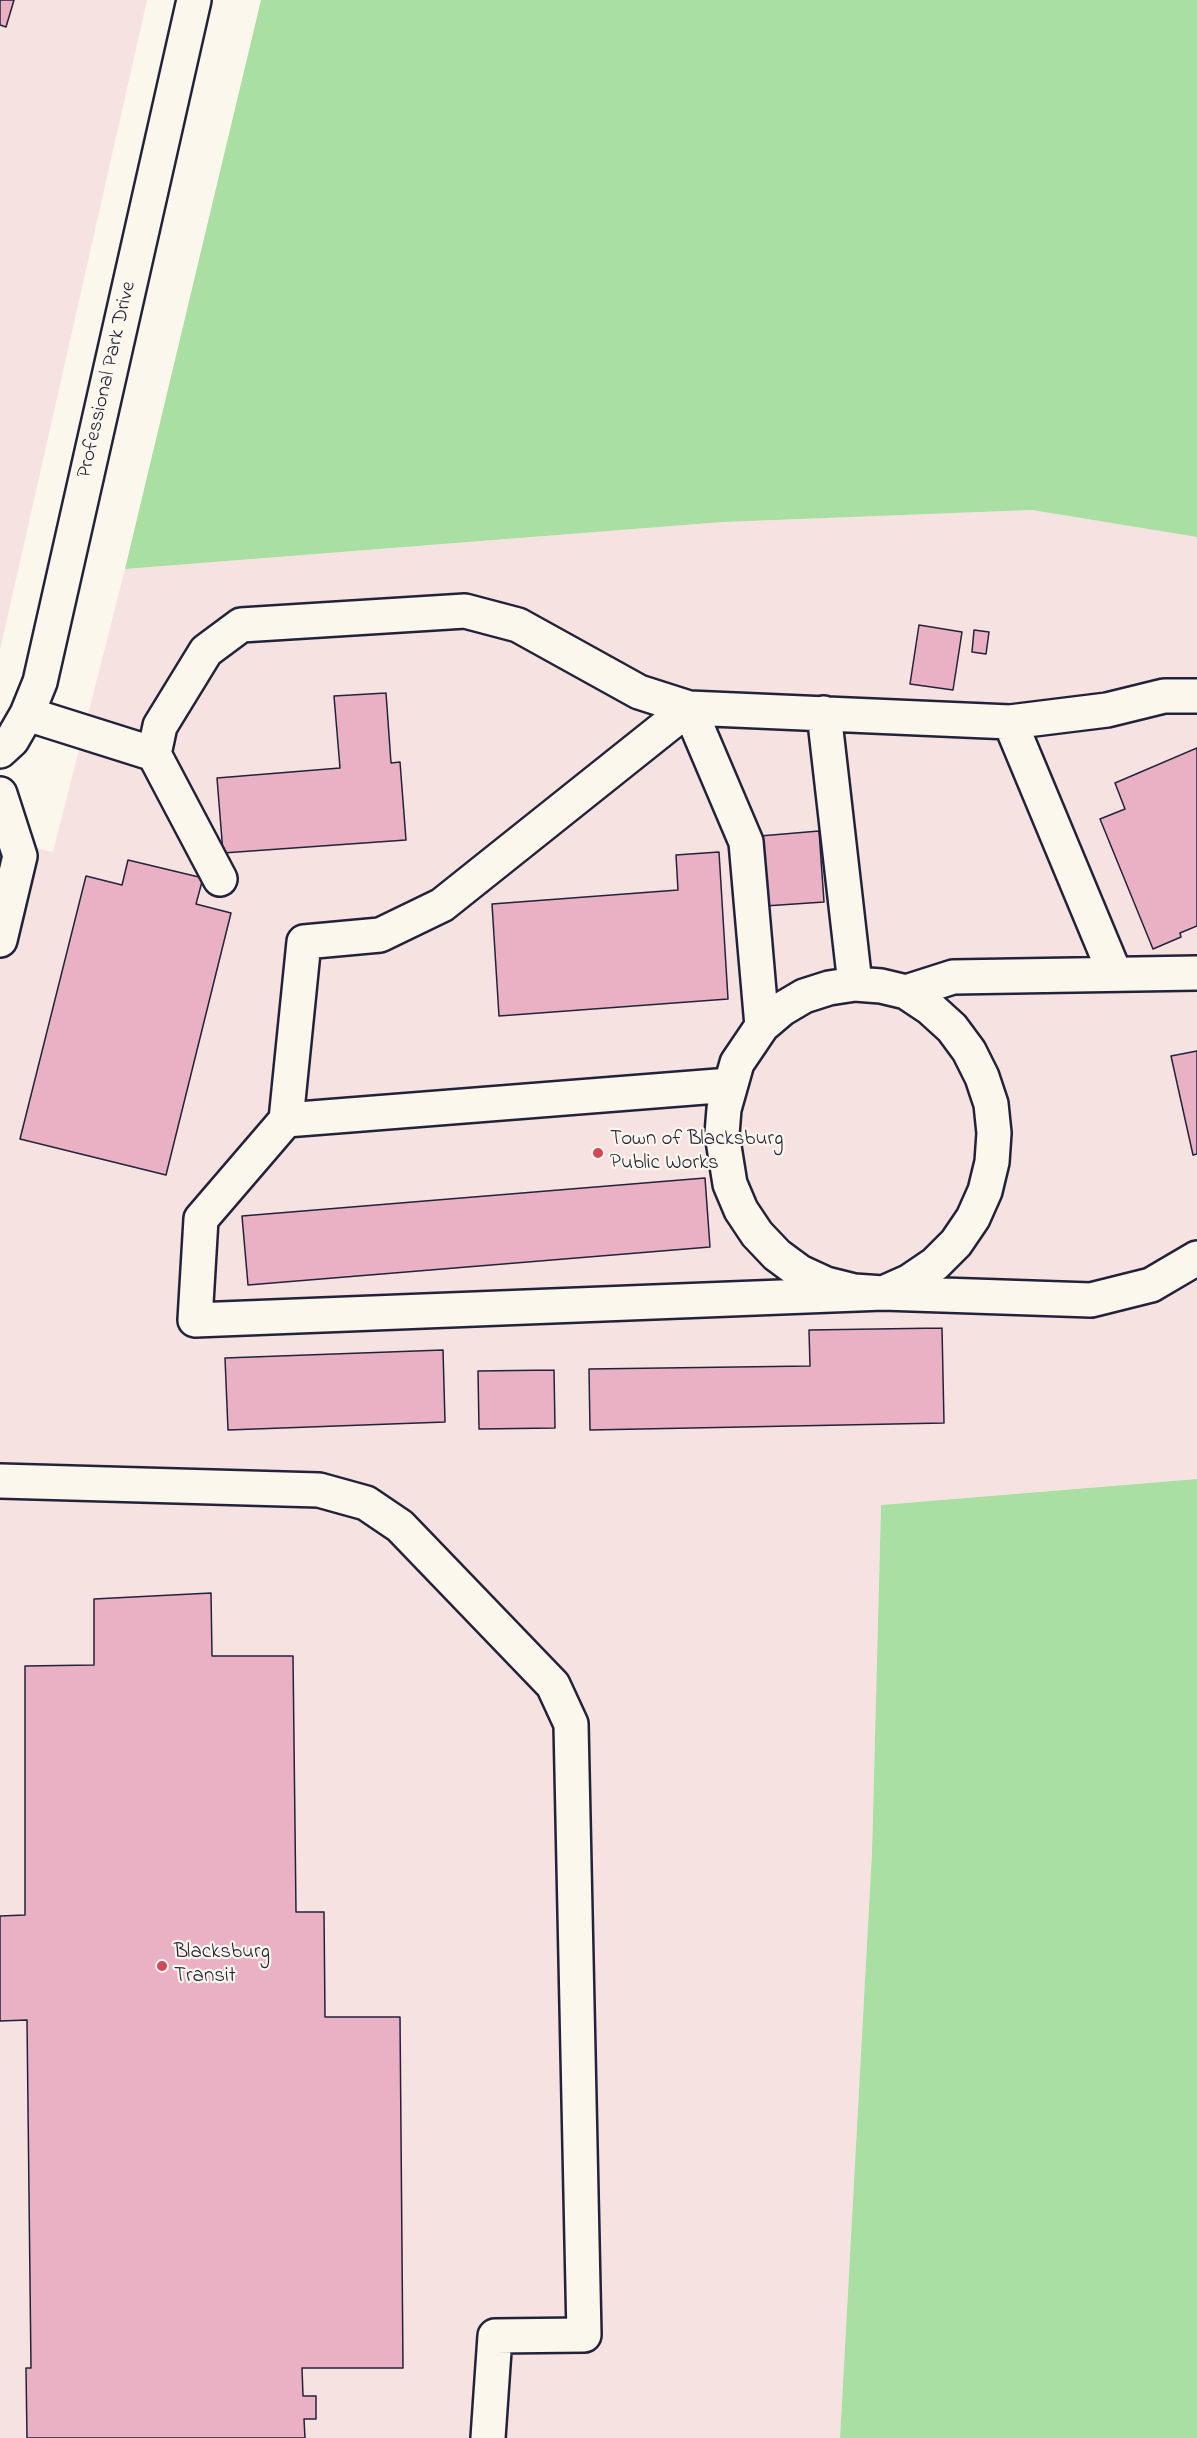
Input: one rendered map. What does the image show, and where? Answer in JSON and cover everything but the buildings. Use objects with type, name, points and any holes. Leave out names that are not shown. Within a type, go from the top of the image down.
[{"type":"street","name":"Professional Park Drive","points":[[0,751],[12,740],[27,714],[40,682],[194,0]]},
{"type":"street","points":[[220,879],[154,754],[160,726],[206,651],[241,625],[465,611],[518,625],[639,692],[689,708],[1010,722],[1107,710],[1164,696],[1197,696]]},
{"type":"street","points":[[689,708],[746,842],[762,1026]]},
{"type":"street","points":[[689,708],[442,905],[380,935],[304,942],[286,1120],[201,1219],[195,1320],[883,1293],[910,1281],[935,1264],[956,1243],[973,1218],[985,1191],[992,1162],[994,1133],[991,1104],[982,1077],[969,1051],[952,1028],[930,1008],[906,992],[881,986],[855,984],[804,996],[782,1009],[762,1026],[748,1043],[730,1085],[723,1126],[724,1160],[730,1184],[741,1210],[757,1234],[792,1266],[826,1284],[854,1291],[883,1293],[1091,1300],[1151,1285],[1197,1258]]},
{"type":"street","points":[[824,713],[855,984]]},
{"type":"street","points":[[27,714],[154,754]]},
{"type":"street","points":[[1010,722],[1115,974]]},
{"type":"street","points":[[0,794],[20,856],[0,940]]},
{"type":"street","points":[[906,992],[953,977],[1197,973]]},
{"type":"street","points":[[286,1120],[730,1085]]},
{"type":"street","points":[[0,1481],[319,1490],[366,1503],[400,1526],[553,1685],[571,1724],[584,2335],[495,2336],[488,2438]]},
{"type":"shaded area","points":[[0,0],[147,0],[0,650]]},
{"type":"shaded area","points":[[1032,510],[1197,537],[1197,1479],[881,1505],[872,1852],[840,2438],[0,2438],[0,839],[53,852],[125,569],[723,522]]},
{"type":"green space","points":[[261,0],[1197,0],[1197,537],[1032,510],[723,522],[125,569]]},
{"type":"green space","points":[[1197,1479],[1197,2438],[840,2438],[872,1852],[881,1505]]},
{"type":"place","name":"Town of Blacksburg Public Works","points":[[598,1153]]},
{"type":"place","name":"Blacksburg Transit","points":[[162,1966]]}]
